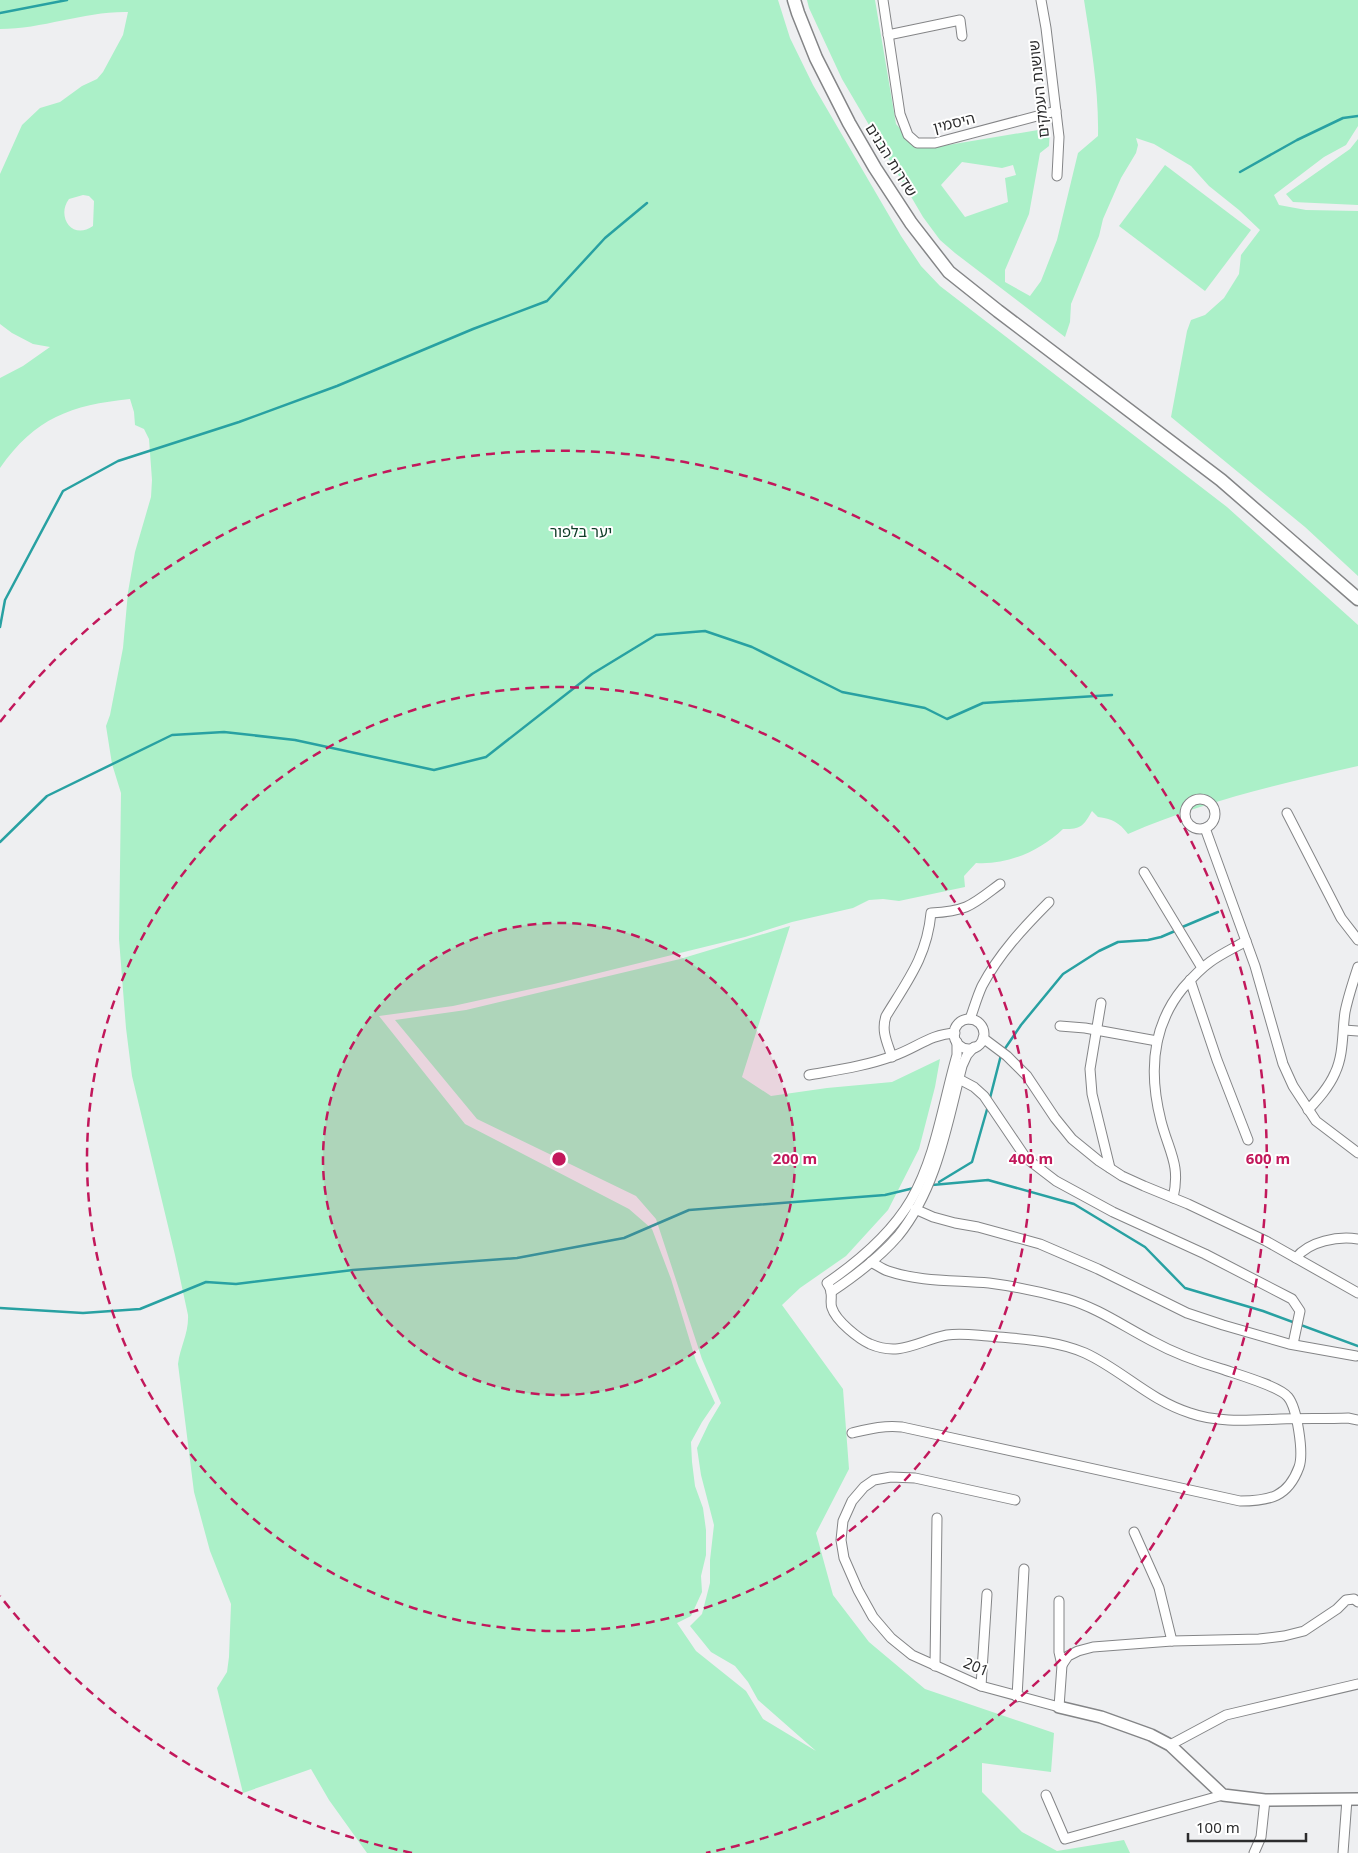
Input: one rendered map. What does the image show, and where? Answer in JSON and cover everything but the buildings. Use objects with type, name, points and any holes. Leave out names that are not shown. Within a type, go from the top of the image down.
[{"type":"main road","name":"שדרות הבנים","points":[[794,0],[816,58],[849,122],[911,223],[949,272],[1221,480],[1358,599]]},
{"type":"street","name":"היסמין","points":[[882,0],[900,114],[908,134],[917,143],[935,143],[1056,111]]},
{"type":"street","name":"שושנת העמקים","points":[[1041,0],[1059,137],[1057,176]]},
{"type":"street","points":[[888,35],[960,20],[962,36]]},
{"type":"street","points":[[1287,813],[1341,918],[1358,940]]},
{"type":"street","points":[[1205,828],[1266,999],[1283,1064],[1293,1086],[1316,1121],[1358,1153]]},
{"type":"street","points":[[1144,872],[1202,968]]},
{"type":"street","points":[[892,1057],[884,1035],[883,1024],[923,953],[929,932],[931,913],[963,910],[1000,884]]},
{"type":"street","points":[[970,1019],[981,988],[1001,955],[1021,930],[1049,902]]},
{"type":"street","points":[[1173,1198],[1177,1176],[1161,1122],[1153,1072],[1162,1021],[1174,999],[1202,968],[1246,941]]},
{"type":"street","points":[[1308,1110],[1329,1085],[1336,1072],[1342,1050],[1349,992],[1358,967]]},
{"type":"street","points":[[1190,980],[1217,1060],[1248,1140]]},
{"type":"street","points":[[1101,1003],[1090,1069],[1092,1094],[1110,1168]]},
{"type":"street","points":[[831,1292],[858,1274],[871,1262],[898,1235],[915,1209],[916,1200],[931,1164],[967,1055],[980,1044],[983,1038],[982,1026],[970,1019],[961,1022],[955,1029],[957,1055],[931,1164]]},
{"type":"street","points":[[1060,1026],[1096,1030],[1157,1041]]},
{"type":"street","points":[[1344,1030],[1358,1031]]},
{"type":"street","points":[[809,1075],[874,1063],[892,1057],[937,1035],[956,1038],[966,1048],[974,1048]]},
{"type":"street","points":[[983,1038],[1007,1056],[1027,1076],[1054,1118],[1072,1139],[1099,1161],[1136,1183],[1266,1241],[1358,1293]]},
{"type":"street","points":[[959,1079],[974,1087],[984,1096],[1026,1158],[1056,1180],[1113,1212],[1205,1254],[1292,1299],[1300,1311],[1293,1344]]},
{"type":"street","points":[[916,1200],[881,1238],[843,1272],[827,1283],[831,1292],[832,1309],[845,1326],[856,1336],[893,1350],[903,1349],[936,1338],[963,1334],[1034,1341],[1068,1347],[1086,1353],[1168,1405],[1192,1414],[1227,1419],[1348,1418],[1358,1420]]},
{"type":"street","points":[[915,1209],[933,1217],[955,1223],[978,1226],[1040,1244],[1188,1312],[1223,1325],[1293,1344],[1356,1356]]},
{"type":"street","points":[[1296,1258],[1306,1248],[1327,1240],[1347,1237],[1358,1239]]},
{"type":"street","points":[[852,1433],[889,1425],[902,1427],[1240,1501],[1275,1498],[1288,1488],[1295,1477],[1300,1463],[1301,1446],[1293,1407],[1288,1396],[1273,1388],[1191,1359],[1151,1341],[1096,1309],[1068,1300],[992,1283],[914,1277],[888,1271],[871,1262]]},
{"type":"street","name":"201","points":[[1015,1500],[915,1478],[891,1477],[874,1480],[864,1487],[852,1501],[843,1521],[840,1540],[844,1558],[858,1590],[873,1617],[891,1638],[912,1655],[981,1686],[1017,1697],[1101,1717],[1151,1735],[1170,1745],[1223,1795]]},
{"type":"street","points":[[935,1666],[937,1518]]},
{"type":"street","points":[[1134,1532],[1158,1588],[1172,1641]]},
{"type":"street","points":[[1017,1697],[1024,1568]]},
{"type":"street","points":[[981,1686],[987,1594]]},
{"type":"street","points":[[1062,1665],[1068,1656],[1093,1647],[1172,1641],[1259,1639],[1284,1636],[1304,1631],[1346,1600],[1354,1599],[1358,1602]]},
{"type":"street","points":[[1059,1601],[1059,1652],[1062,1665],[1059,1706]]},
{"type":"street","points":[[1170,1745],[1226,1715],[1358,1684]]},
{"type":"street","points":[[1046,1795],[1065,1839],[1223,1795],[1265,1800],[1353,1799],[1343,1853]]},
{"type":"street","points":[[1254,1853],[1261,1837],[1265,1800]]},
{"type":"green space","name":"יער בלפור","points":[[0,0],[778,0],[790,38],[813,85],[901,236],[921,266],[940,286],[1227,507],[1358,625],[1358,766],[1213,803],[1128,834],[1118,824],[1098,817],[1092,811],[1081,826],[1074,829],[1063,829],[1044,844],[1023,855],[1000,862],[976,863],[964,876],[965,887],[899,901],[869,900],[853,908],[792,922],[745,937],[554,984],[453,1006],[379,1016],[465,1124],[629,1209],[652,1229],[671,1279],[696,1361],[715,1403],[691,1442],[695,1486],[703,1508],[706,1530],[706,1555],[701,1576],[702,1592],[691,1616],[677,1623],[696,1651],[746,1691],[763,1719],[816,1751],[758,1700],[748,1682],[735,1666],[711,1652],[690,1626],[702,1614],[710,1583],[710,1560],[714,1525],[701,1475],[697,1448],[721,1403],[702,1359],[656,1219],[636,1196],[477,1119],[395,1020],[466,1010],[680,959],[790,926],[742,1077],[771,1096],[827,1088],[892,1082],[940,1059],[919,1149],[888,1210],[846,1256],[800,1288],[782,1305],[843,1389],[849,1469],[816,1533],[833,1595],[869,1642],[925,1689],[1054,1733],[1051,1772],[982,1763],[982,1792],[1022,1832],[1057,1851],[1124,1840],[1130,1853],[367,1853],[329,1800],[311,1769],[243,1793],[217,1688],[227,1672],[231,1604],[210,1551],[194,1492],[178,1364],[187,1328],[188,1315],[132,1076],[119,939],[121,793],[112,764],[106,726],[110,715],[123,648],[128,592],[135,552],[151,497],[152,480],[149,439],[144,429],[135,425],[130,399],[90,405],[72,410],[41,426],[13,451],[0,468],[0,378],[23,366],[50,347],[33,344],[0,324],[0,174],[22,125],[40,108],[60,102],[82,86],[97,79],[103,72],[123,35],[128,12],[96,14],[32,26],[0,29]],"holes":[[[83,195],[89,196],[94,201],[93,226],[79,231],[73,229],[65,219],[65,206],[69,199]]]},
{"type":"green space","points":[[807,0],[875,0],[896,124],[917,148],[948,145],[1050,128],[1049,146],[1040,153],[1029,214],[1005,270],[1005,282],[1030,296],[1041,281],[1057,240],[1078,153],[1098,136],[1096,85],[1084,0],[1358,0],[1358,126],[1346,145],[1324,157],[1274,195],[1279,205],[1306,210],[1358,211],[1358,576],[1305,527],[1171,417],[1187,331],[1191,320],[1205,315],[1224,298],[1239,274],[1241,255],[1260,230],[1209,186],[1191,166],[1154,144],[1136,138],[1138,145],[1136,153],[1121,178],[1103,219],[1099,236],[1071,304],[1070,322],[1065,337],[940,240],[923,217],[842,79]],"holes":[[[962,162],[1002,168],[1013,165],[1016,175],[1005,178],[1008,202],[965,217],[941,185]]]},
{"type":"green space","points":[[1358,139],[1358,205],[1293,202],[1286,194],[1350,149]]},
{"type":"green space","points":[[1165,165],[1251,230],[1205,291],[1119,226]]},
{"type":"waterway","points":[[0,13],[67,0]]},
{"type":"waterway","points":[[1240,172],[1297,140],[1343,118],[1358,116]]},
{"type":"waterway","points":[[0,627],[5,600],[63,491],[118,461],[239,422],[337,386],[473,329],[547,301],[605,238],[647,203]]},
{"type":"waterway","points":[[0,842],[47,796],[172,735],[224,732],[295,740],[434,770],[486,757],[592,674],[656,635],[705,631],[752,647],[842,692],[925,708],[947,719],[983,703],[1112,695]]},
{"type":"waterway","points":[[1180,928],[1218,912]]},
{"type":"waterway","points":[[1004,1050],[1021,1025],[1063,974],[1099,951],[1118,942],[1148,940],[1175,931]]},
{"type":"waterway","points":[[990,1098],[1001,1055]]},
{"type":"waterway","points":[[939,1182],[972,1162],[988,1106]]},
{"type":"waterway","points":[[932,1185],[988,1180],[1074,1204],[1145,1247],[1185,1288],[1263,1311],[1358,1346]]},
{"type":"waterway","points":[[0,1308],[83,1313],[140,1309],[206,1282],[236,1284],[353,1270],[517,1258],[624,1238],[689,1210],[885,1195],[914,1188]]}]
